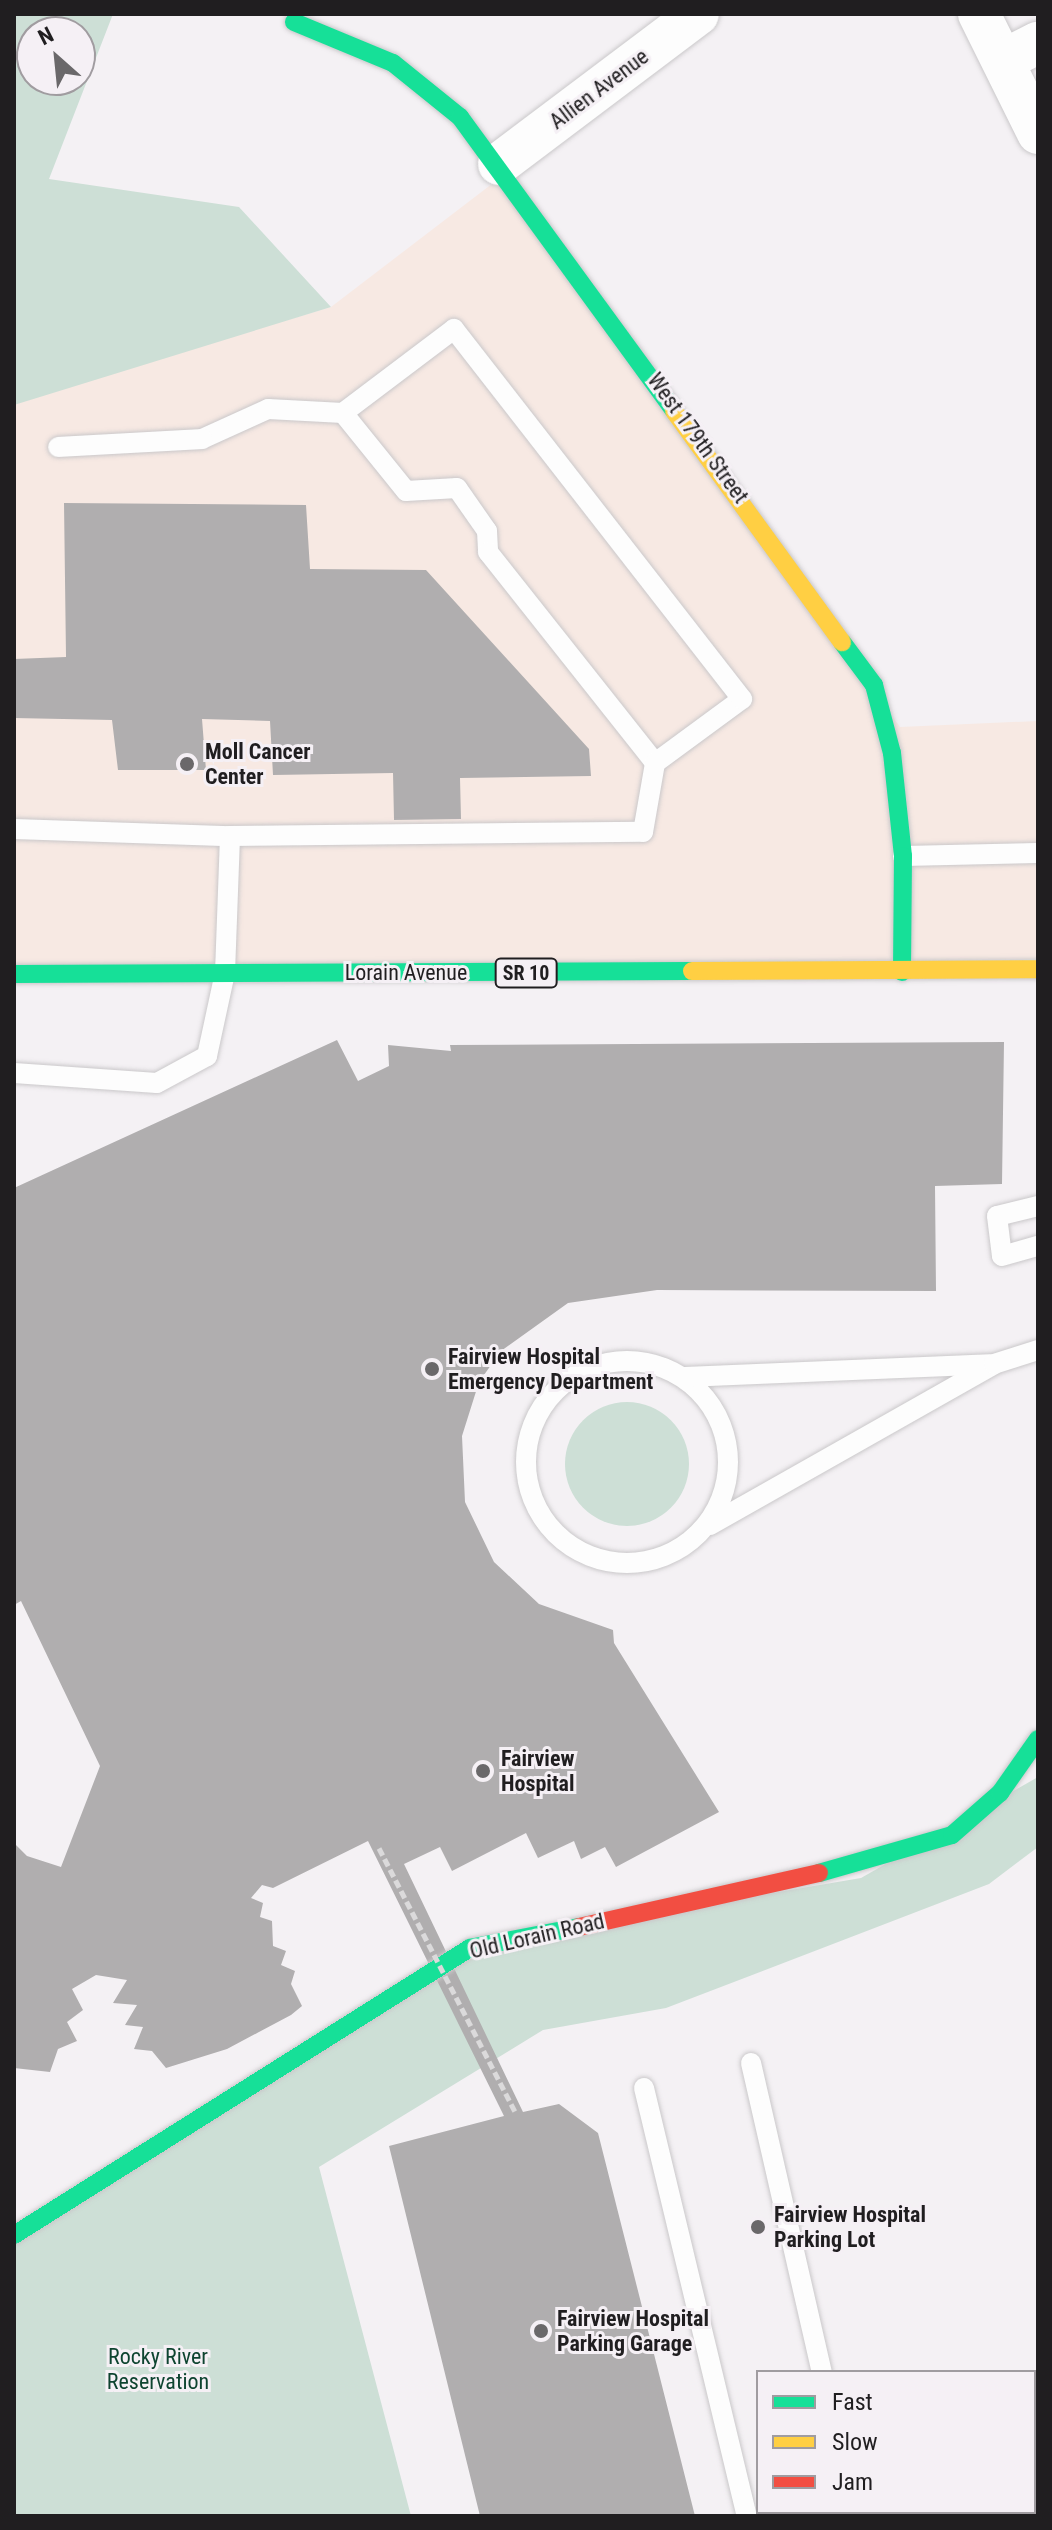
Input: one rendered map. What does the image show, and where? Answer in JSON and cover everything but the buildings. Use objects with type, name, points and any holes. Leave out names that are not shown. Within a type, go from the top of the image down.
[{"type":"street","name":"Allien Avenue","points":[[499,164],[698,14]]},
{"type":"street","points":[[979,14],[1021,51],[1038,133]]},
{"type":"street","name":"West 179th Street","points":[[294,22],[393,63],[460,117],[499,164],[874,685],[892,753],[903,856],[902,972]]},
{"type":"street","name":"Lorain Avenue","points":[[14,974],[1038,969]]},
{"type":"street","name":"Old Lorain Road","points":[[14,2235],[470,1948],[736,1896],[952,1835],[1000,1793],[1038,1739]]},
{"type":"lane","points":[[14,829],[230,836],[643,832],[655,763],[742,699],[454,329],[343,413],[268,409],[202,439],[58,447]]},
{"type":"lane","points":[[343,413],[406,491],[457,488],[487,531],[488,552],[655,763]]},
{"type":"lane","points":[[14,1073],[157,1083],[207,1056],[225,973],[230,836]]},
{"type":"lane","points":[[903,856],[1038,853]]},
{"type":"lane","points":[[1038,1206],[997,1216],[1002,1256],[1038,1246]]},
{"type":"lane","points":[[706,1527],[723,1497],[730,1464],[709,1401],[685,1377],[654,1363],[621,1360],[559,1385],[526,1443],[526,1477],[536,1509],[556,1535],[605,1561],[650,1561],[681,1549],[706,1527],[994,1364],[1038,1350]]},
{"type":"lane","points":[[685,1377],[994,1364]]},
{"type":"lane","points":[[751,2063],[822,2370]]},
{"type":"lane","points":[[644,2088],[747,2516]]},
{"type":"path","points":[[379,1848],[515,2112]]},
{"type":"shaded area","points":[[501,177],[900,727],[1038,721],[1038,959],[14,967],[14,402],[331,307]]},
{"type":"green space","points":[[14,14],[113,14],[96,58],[96,16],[16,16],[16,96],[81,96],[49,179],[239,207],[331,307],[14,405]]},
{"type":"green space","points":[[627,1402],[651,1407],[670,1421],[684,1440],[689,1464],[684,1488],[670,1507],[651,1521],[627,1526],[603,1521],[584,1507],[570,1488],[565,1464],[570,1440],[584,1421],[603,1407]]},
{"type":"green space","name":"Rocky River Reservation","points":[[1038,1777],[1038,1847],[989,1884],[666,2008],[543,2030],[319,2167],[411,2516],[14,2516],[14,2243],[460,1946],[861,1878]]},
{"type":"traffic: fast","points":[[294,22],[393,63],[460,117],[674,411]]},
{"type":"traffic: fast","points":[[842,642],[874,685],[892,753],[903,856],[902,972]]},
{"type":"traffic: fast","points":[[14,974],[692,971]]},
{"type":"traffic: fast","points":[[819,1873],[952,1835],[1000,1793],[1038,1739]]},
{"type":"traffic: fast","points":[[14,2235],[470,1948],[579,1927]]},
{"type":"traffic: slow","points":[[674,411],[842,642]]},
{"type":"traffic: slow","points":[[692,971],[1038,969]]},
{"type":"traffic: jam","points":[[579,1927],[819,1873]]},
{"type":"place","name":"Moll Cancer Center","points":[[187,764]]},
{"type":"place","name":"Fairview Hospital Emergency Department","points":[[432,1369]]},
{"type":"place","name":"Fairview Hospital","points":[[483,1771]]},
{"type":"place","name":"Fairview Hospital Parking Lot","points":[[758,2227]]},
{"type":"place","name":"Fairview Hospital Parking Garage","points":[[541,2331]]}]
